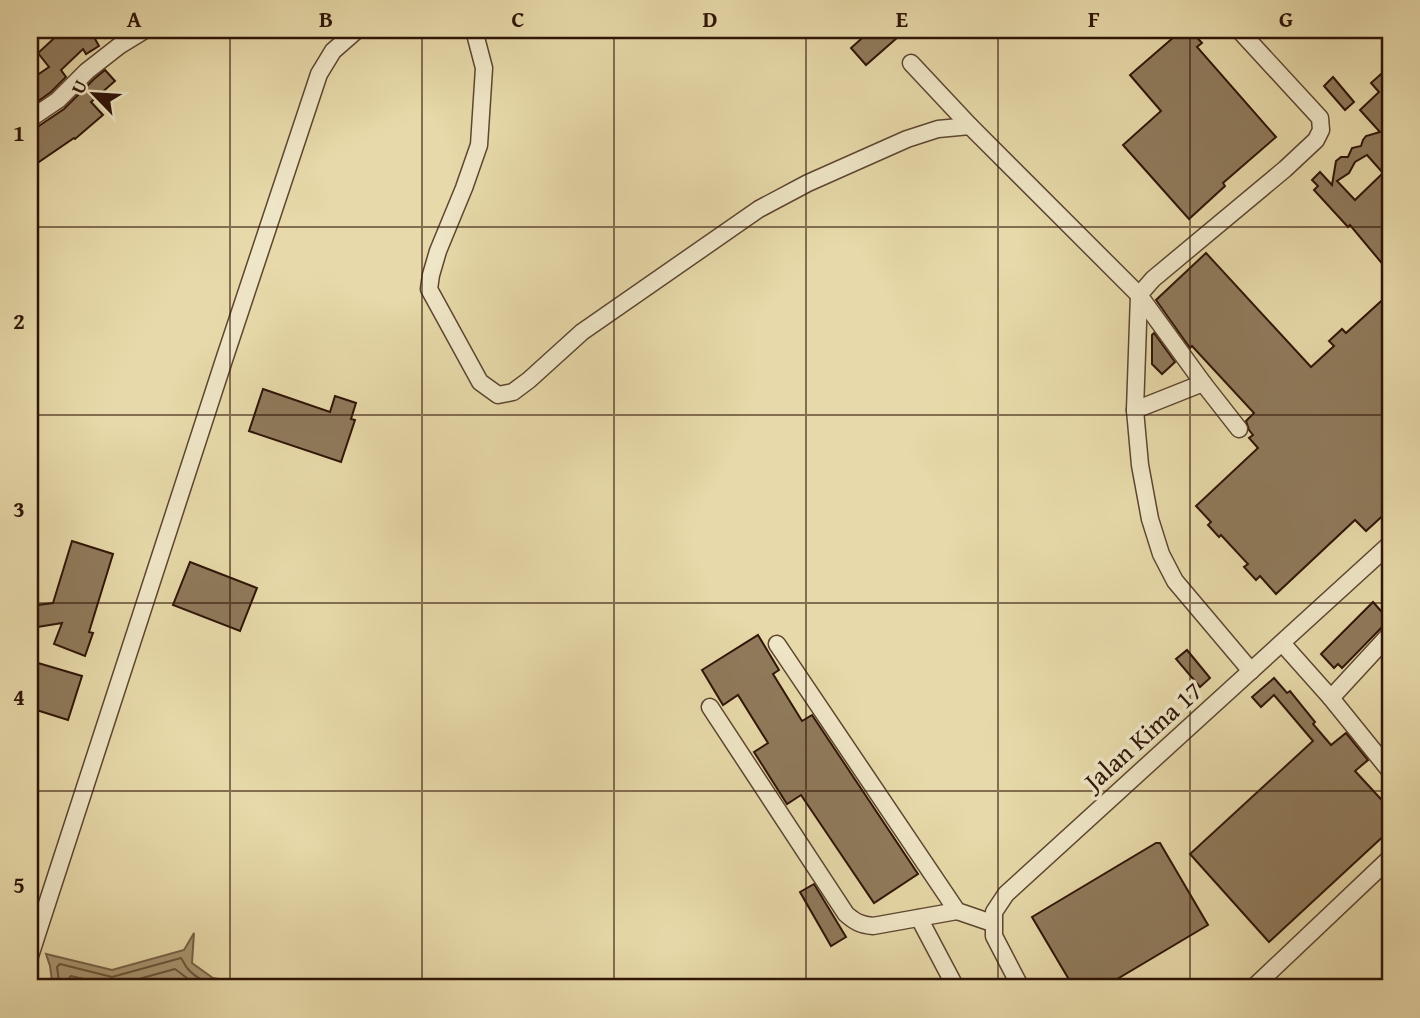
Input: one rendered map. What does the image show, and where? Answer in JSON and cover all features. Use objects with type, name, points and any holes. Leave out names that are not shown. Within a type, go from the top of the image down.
[{"type":"street","points":[[30,119],[58,100],[87,71],[119,46],[145,30]]},
{"type":"street","points":[[30,956],[319,74],[333,51],[357,30]]},
{"type":"street","points":[[474,30],[484,68],[479,145],[438,251],[429,289],[480,382],[498,395],[513,392],[582,331],[759,209],[808,183],[907,139],[938,129],[970,126]]},
{"type":"street","points":[[1239,30],[1320,118],[1320,135],[1285,169],[1153,279],[1139,295],[1135,410],[1140,465],[1150,519],[1161,554],[1175,581],[1251,671]]},
{"type":"street","points":[[911,63],[1139,295],[1240,429]]},
{"type":"street","points":[[1135,410],[1203,383]]},
{"type":"street","name":"Jalan Kima 17","points":[[992,923],[994,912],[1006,894],[1390,544]]},
{"type":"street","points":[[1331,698],[1390,634]]},
{"type":"street","points":[[1282,643],[1390,771]]},
{"type":"street","points":[[777,644],[957,911]]},
{"type":"street","points":[[710,707],[846,914],[854,922],[873,926],[957,911],[992,923],[993,936],[1021,988]]},
{"type":"street","points":[[1255,986],[1390,858]]},
{"type":"street","points":[[919,918],[956,988]]},
{"type":"water","points":[[194,933],[192,963],[213,978],[252,985],[255,988],[53,988],[46,954],[112,970],[184,950]]},
{"type":"building","points":[[63,30],[90,30],[99,46],[86,54],[83,49],[61,70],[66,77],[37,102],[30,91],[30,80],[49,67],[38,53]]},
{"type":"building","points":[[871,30],[906,30],[866,65],[851,48]]},
{"type":"building","points":[[1182,30],[1190,30],[1202,43],[1197,47],[1276,137],[1223,183],[1225,186],[1189,219],[1123,145],[1161,111],[1130,75]]},
{"type":"building","points":[[1390,66],[1390,273],[1350,225],[1348,227],[1314,190],[1318,186],[1312,180],[1320,172],[1332,185],[1336,161],[1341,157],[1348,157],[1352,148],[1361,146],[1366,136],[1380,132],[1360,110],[1379,92],[1371,83]],"holes":[[[1367,155],[1383,173],[1355,200],[1337,181],[1349,173],[1355,162]]]},
{"type":"building","points":[[105,70],[115,81],[91,102],[103,115],[75,139],[30,168],[30,132],[64,109]]},
{"type":"building","points":[[1333,77],[1354,102],[1345,110],[1324,86]]},
{"type":"building","points":[[1206,253],[1311,367],[1334,346],[1329,341],[1342,329],[1346,333],[1390,293],[1390,509],[1366,531],[1355,520],[1276,594],[1260,576],[1256,580],[1244,567],[1248,564],[1208,525],[1211,522],[1196,506],[1258,448],[1249,438],[1253,435],[1246,421],[1254,413],[1192,346],[1190,348],[1156,300]]},
{"type":"building","points":[[1154,333],[1175,362],[1162,374],[1152,364]]},
{"type":"building","points":[[263,389],[330,412],[335,396],[356,403],[351,419],[355,420],[341,462],[249,431]]},
{"type":"building","points":[[72,541],[113,554],[89,632],[93,633],[85,656],[54,644],[62,623],[31,628],[30,606],[53,603]]},
{"type":"building","points":[[190,562],[257,588],[240,631],[173,605]]},
{"type":"building","points":[[1373,602],[1390,624],[1382,627],[1342,668],[1338,664],[1334,668],[1321,654]]},
{"type":"building","points":[[758,635],[779,670],[773,674],[802,721],[812,715],[918,874],[874,903],[801,795],[787,804],[754,752],[768,743],[738,695],[723,705],[702,670]]},
{"type":"building","points":[[1187,650],[1210,678],[1200,687],[1176,659]]},
{"type":"building","points":[[38,663],[82,676],[68,720],[30,708],[30,688]]},
{"type":"building","points":[[1274,678],[1287,693],[1290,691],[1331,745],[1346,733],[1368,760],[1355,771],[1390,809],[1390,830],[1269,942],[1190,854],[1313,741],[1274,695],[1261,707],[1252,697]]},
{"type":"building","points":[[1160,843],[1208,925],[1102,988],[1074,988],[1032,917]]},
{"type":"building","points":[[814,884],[846,937],[831,946],[800,892]]}]
